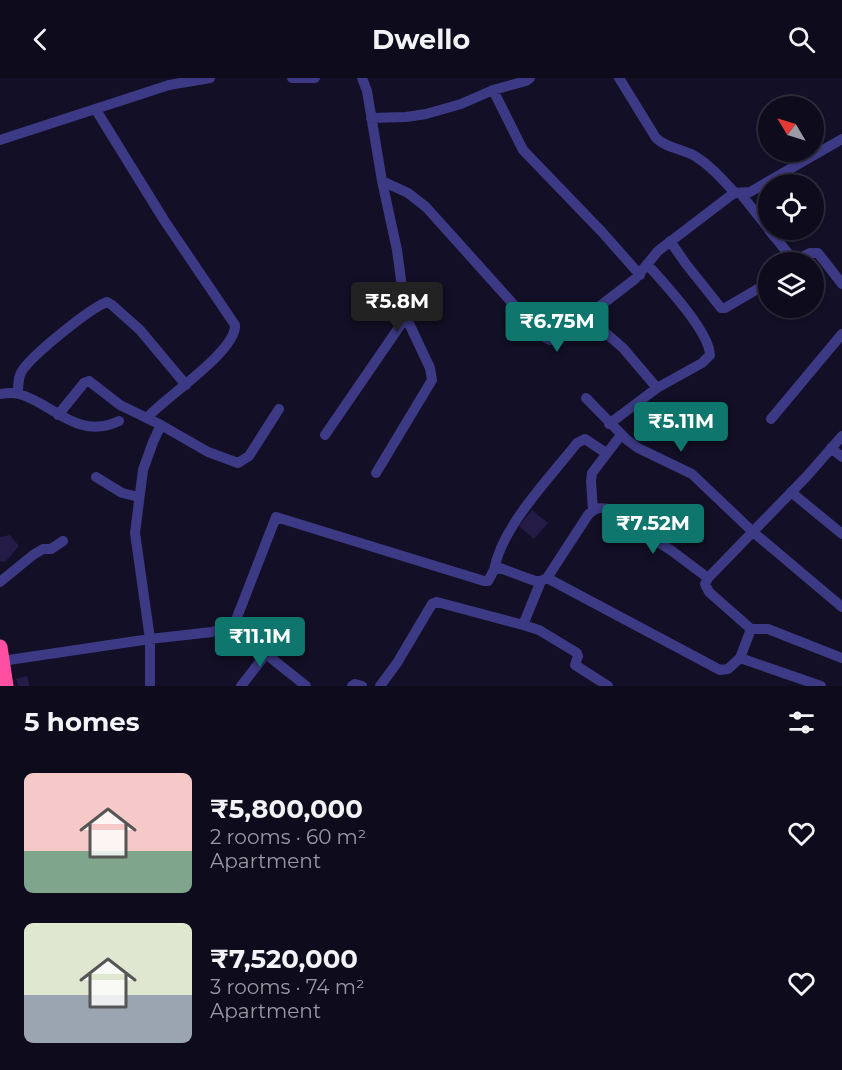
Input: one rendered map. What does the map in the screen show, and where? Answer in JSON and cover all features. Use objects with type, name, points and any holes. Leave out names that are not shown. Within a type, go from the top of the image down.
[{"type":"highway","points":[[1,654],[6,686]]},
{"type":"street","points":[[0,140],[185,80],[210,78]]},
{"type":"street","points":[[292,78],[315,78]]},
{"type":"street","points":[[362,78],[367,91],[382,181],[397,250],[406,316],[430,368],[432,380],[376,473]]},
{"type":"street","points":[[371,118],[426,114],[461,104],[493,90],[530,78]]},
{"type":"street","points":[[619,78],[656,138],[664,144],[684,150],[708,166],[758,217]]},
{"type":"street","points":[[493,90],[523,150],[602,231],[640,275]]},
{"type":"street","points":[[96,110],[164,220],[235,325],[236,330],[204,369],[157,406],[147,418]]},
{"type":"street","points":[[382,181],[408,193],[426,207],[546,339],[550,340],[561,336],[640,275],[652,256],[737,193],[750,192],[842,139]]},
{"type":"street","points":[[777,240],[786,252]]},
{"type":"street","points":[[670,241],[721,308],[725,308],[758,289]]},
{"type":"street","points":[[824,261],[842,284]]},
{"type":"street","points":[[609,424],[657,388],[708,359],[709,350],[678,299],[647,264]]},
{"type":"street","points":[[18,393],[21,372],[32,359],[82,318],[107,302],[140,330],[186,385]]},
{"type":"street","points":[[586,315],[623,348],[657,388]]},
{"type":"street","points":[[325,435],[406,316]]},
{"type":"street","points":[[771,418],[842,334]]},
{"type":"street","points":[[58,415],[84,383],[89,381],[120,405],[208,452],[238,463],[249,456],[279,410]]},
{"type":"street","points":[[0,394],[18,393],[84,426],[108,426],[119,421]]},
{"type":"street","points":[[586,398],[609,424],[638,448],[692,474],[753,532],[842,607]]},
{"type":"street","points":[[150,686],[150,639],[135,533],[147,456],[161,425]]},
{"type":"street","points":[[523,625],[544,580],[593,510],[592,473],[621,435]]},
{"type":"street","points":[[842,436],[708,578],[705,584],[708,592],[751,629],[768,629],[842,658]]},
{"type":"street","points":[[234,625],[276,517],[484,581],[488,580],[494,570],[503,541],[577,443],[585,439],[606,453]]},
{"type":"street","points":[[831,448],[842,457]]},
{"type":"street","points":[[96,477],[122,493],[139,497]]},
{"type":"street","points":[[791,492],[842,534]]},
{"type":"street","points":[[593,510],[608,509],[622,517],[708,578]]},
{"type":"street","points":[[0,582],[33,555],[44,549],[51,549],[63,541]]},
{"type":"street","points":[[494,570],[500,568],[535,581],[544,580],[720,670],[728,669],[740,658],[751,629]]},
{"type":"street","points":[[380,686],[434,603],[539,630],[577,653],[575,666],[608,686]]},
{"type":"street","points":[[1,654],[212,632],[234,625]]},
{"type":"street","points":[[234,625],[306,686]]},
{"type":"street","points":[[241,686],[266,654]]},
{"type":"street","points":[[740,658],[821,686]]},
{"type":"street","points":[[352,686],[355,684],[362,686]]},
{"type":"building","points":[[532,510],[548,523],[534,539],[519,526]]},
{"type":"building","points":[[10,535],[19,546],[6,561],[0,562],[0,537]]},
{"type":"building","points":[[27,676],[30,686],[18,686],[16,679]]}]
